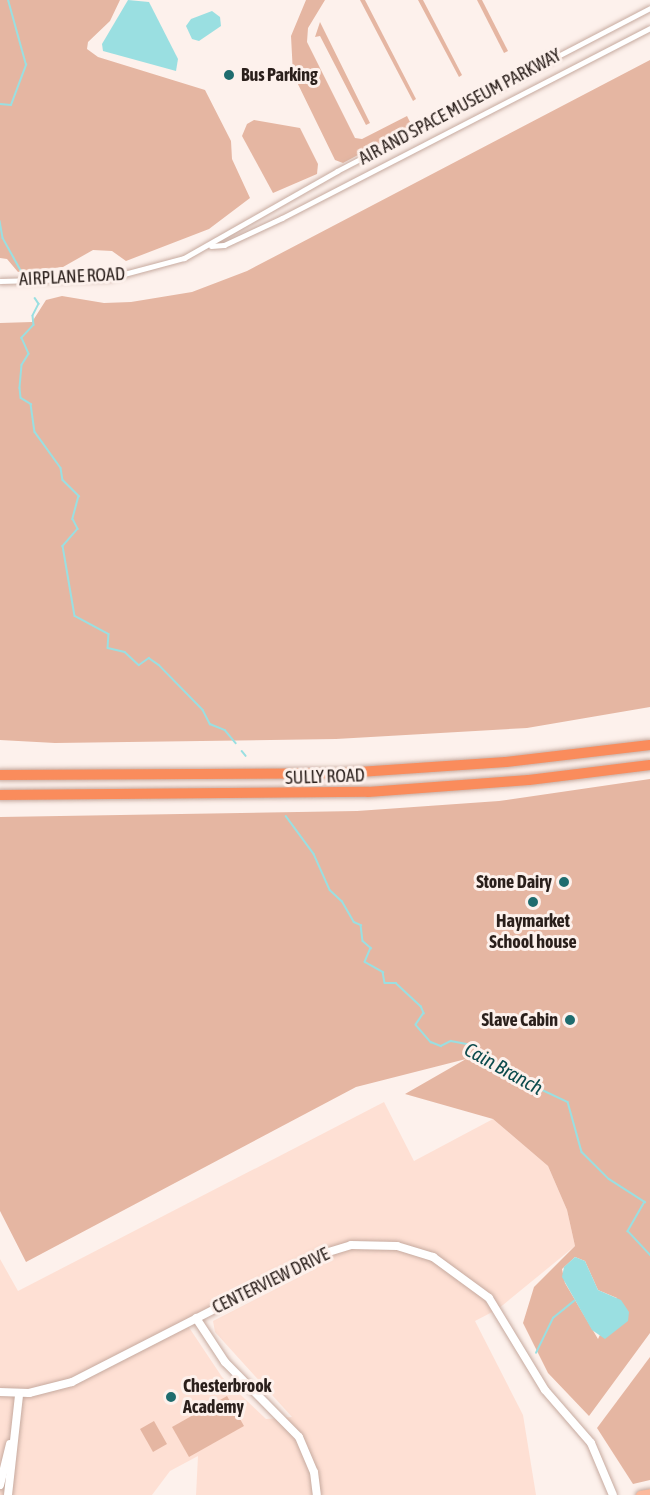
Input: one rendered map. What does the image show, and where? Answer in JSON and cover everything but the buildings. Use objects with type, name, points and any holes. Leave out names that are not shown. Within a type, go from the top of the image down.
[{"type":"highway","name":"SULLY ROAD","points":[[0,775],[344,773],[506,762],[635,747],[650,743]]},
{"type":"highway","name":"SULLY ROAD","points":[[0,795],[368,792],[497,783],[650,765]]},
{"type":"main road","points":[[640,1495],[650,1493]]},
{"type":"street","name":"AIR AND SPACE MUSEUM PARKWAY","points":[[270,207],[650,8]]},
{"type":"street","name":"AIR AND SPACE MUSEUM PARKWAY","points":[[278,220],[650,28]]},
{"type":"street","name":"AIRPLANE ROAD","points":[[0,281],[88,280],[128,275],[168,265],[211,246],[237,225],[270,207]]},
{"type":"street","name":"AIRPLANE ROAD","points":[[211,246],[224,245],[278,220]]},
{"type":"street","name":"CENTERVIEW DRIVE","points":[[0,1392],[19,1395],[72,1382],[313,1258],[351,1245],[397,1246],[430,1255],[476,1284],[496,1307],[534,1374],[591,1443],[613,1495]]},
{"type":"street","points":[[196,1318],[225,1362],[299,1437],[314,1472],[317,1495]]},
{"type":"street","points":[[0,1485],[12,1437],[19,1395]]},
{"type":"street","points":[[8,1495],[12,1437]]},
{"type":"shaded area","points":[[0,0],[120,0],[110,21],[88,42],[87,49],[98,57],[205,90],[231,141],[232,159],[250,198],[209,229],[126,261],[112,251],[93,250],[63,267],[18,272],[7,259],[0,258]]},
{"type":"shaded area","points":[[306,0],[325,0],[308,28],[307,42],[355,138],[362,139],[407,116],[410,122],[407,129],[343,163],[335,160],[293,74],[291,36]]},
{"type":"shaded area","points":[[360,0],[365,0],[416,99],[413,101]]},
{"type":"shaded area","points":[[418,0],[423,0],[462,75],[459,77]]},
{"type":"shaded area","points":[[477,0],[482,0],[508,51],[504,53]]},
{"type":"shaded area","points":[[320,22],[370,123],[366,125],[320,36],[315,37]]},
{"type":"shaded area","points":[[650,60],[650,707],[527,728],[336,739],[55,743],[0,740],[0,323],[32,322],[46,300],[62,296],[104,303],[131,302],[192,292],[247,271]]},
{"type":"shaded area","points":[[254,120],[300,128],[318,164],[317,174],[273,193],[242,136],[247,124]]},
{"type":"shaded area","points":[[650,779],[650,1333],[589,1416],[548,1373],[523,1323],[534,1287],[575,1246],[567,1210],[548,1166],[493,1119],[405,1094],[466,1059],[356,1087],[26,1262],[0,1211],[0,817],[357,811],[499,801]],"holes":[[[575,1257],[585,1261],[598,1290],[617,1298],[598,1339],[565,1283],[562,1269]]]},
{"type":"shaded area","points":[[384,1102],[414,1161],[493,1119],[548,1166],[567,1210],[575,1246],[498,1309],[475,1321],[523,1415],[536,1495],[196,1495],[198,1456],[170,1471],[152,1495],[0,1495],[0,1259],[18,1291]],"holes":[[[307,1261],[313,1270],[213,1321],[215,1332],[292,1417],[266,1419],[222,1377],[186,1323]]]},
{"type":"shaded area","points":[[650,1357],[650,1480],[633,1484],[597,1428]]},
{"type":"shaded area","points":[[227,1396],[244,1426],[189,1457],[172,1427]]},
{"type":"shaded area","points":[[154,1421],[167,1444],[153,1452],[140,1429]]},
{"type":"water","points":[[128,0],[149,2],[178,59],[176,71],[103,51],[102,44]]},
{"type":"water","points":[[212,11],[220,17],[221,26],[199,41],[192,39],[186,26],[191,19]]},
{"type":"water","points":[[575,1257],[585,1261],[598,1290],[621,1300],[629,1312],[628,1321],[605,1339],[592,1330],[562,1277],[564,1267]]},
{"type":"waterway","name":"Cain Branch","points":[[0,104],[11,105],[26,65],[8,0]]},
{"type":"waterway","name":"Cain Branch","points":[[0,221],[3,238],[22,272]]},
{"type":"waterway","name":"Cain Branch","points":[[35,298],[39,304],[33,316],[34,325],[22,338],[29,354],[22,365],[21,398],[31,404],[35,432],[61,468],[63,480],[79,496],[73,519],[78,529],[63,546],[75,616],[109,634],[108,648],[125,652],[139,665],[149,658],[159,665],[203,710],[210,724],[225,730],[236,743]]},
{"type":"waterway","name":"Cain Branch","points":[[242,751],[246,756]]},
{"type":"waterway","name":"Cain Branch","points":[[286,816],[314,854],[330,890],[342,901],[354,922],[361,925],[363,941],[371,948],[365,962],[383,972],[385,983],[396,983],[421,1006],[424,1013],[416,1025],[431,1042],[441,1046],[451,1041],[472,1045],[517,1078],[568,1102],[582,1152],[609,1179],[645,1202],[628,1231],[650,1255]]},
{"type":"waterway","points":[[536,1353],[553,1318],[574,1301]]},
{"type":"place","name":"Bus Parking","points":[[229,75]]},
{"type":"place","name":"Stone Dairy","points":[[564,882]]},
{"type":"place","name":"Haymarket School house","points":[[533,902]]},
{"type":"place","name":"Slave Cabin","points":[[570,1020]]},
{"type":"place","name":"Chesterbrook Academy","points":[[171,1397]]}]
